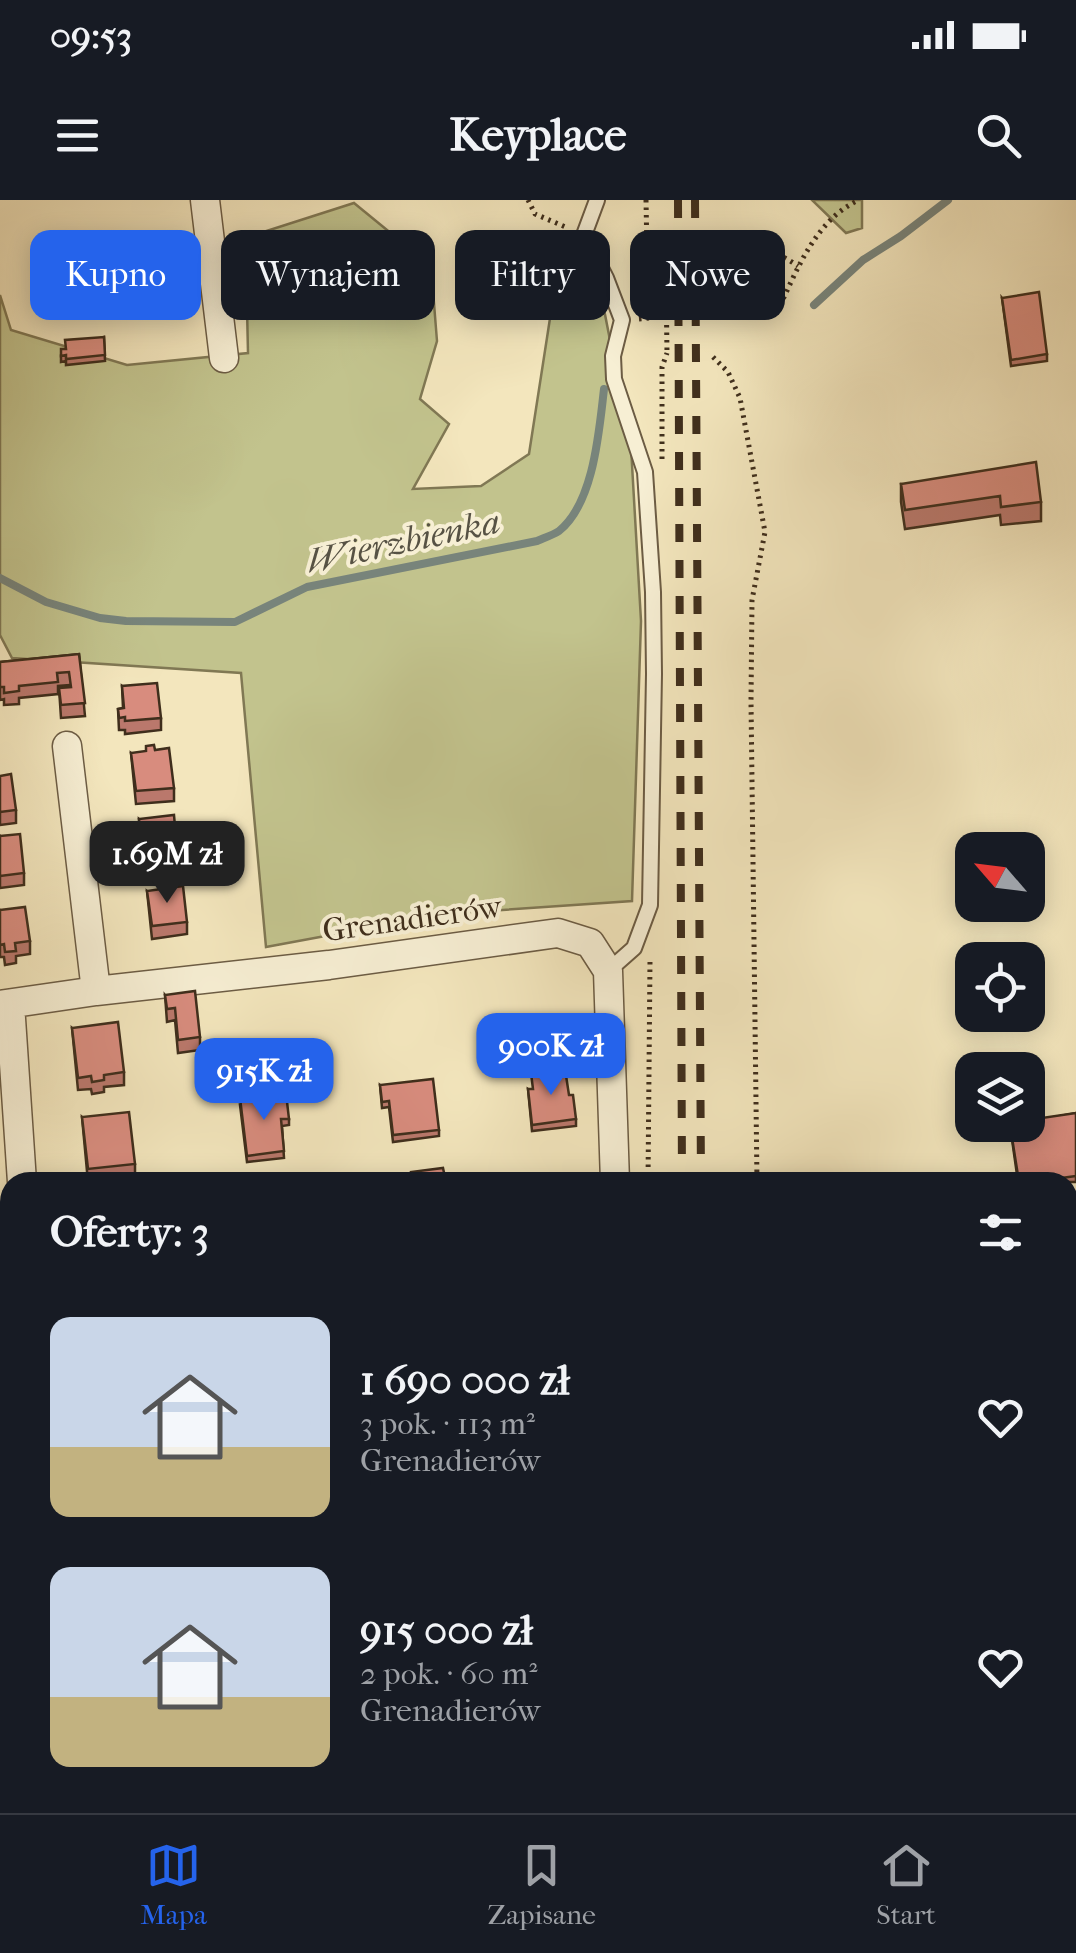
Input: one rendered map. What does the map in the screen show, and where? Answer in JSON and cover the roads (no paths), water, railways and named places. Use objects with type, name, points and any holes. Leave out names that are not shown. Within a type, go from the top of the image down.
[{"type":"street","points":[[205,200],[224,358]]},
{"type":"street","points":[[68,746],[96,991]]},
{"type":"street","name":"Grenadierów","points":[[5,1004],[558,934],[590,944],[608,971]]},
{"type":"street","points":[[608,971],[615,1172]]},
{"type":"street","points":[[5,1004],[21,1172]]},
{"type":"lane","points":[[597,200],[584,235],[622,320],[613,356],[614,380],[645,472],[653,592],[650,905],[634,948],[608,971]]},
{"type":"waterway","name":"Wierzbienka","points":[[814,305],[863,260],[948,200]]},
{"type":"waterway","name":"Wierzbienka","points":[[0,578],[46,602],[100,618],[235,622],[307,587],[537,541],[559,531],[580,503],[593,465],[604,389]]},
{"type":"railway","points":[[678,200],[682,1172]]},
{"type":"railway","points":[[695,200],[701,1172]]}]
